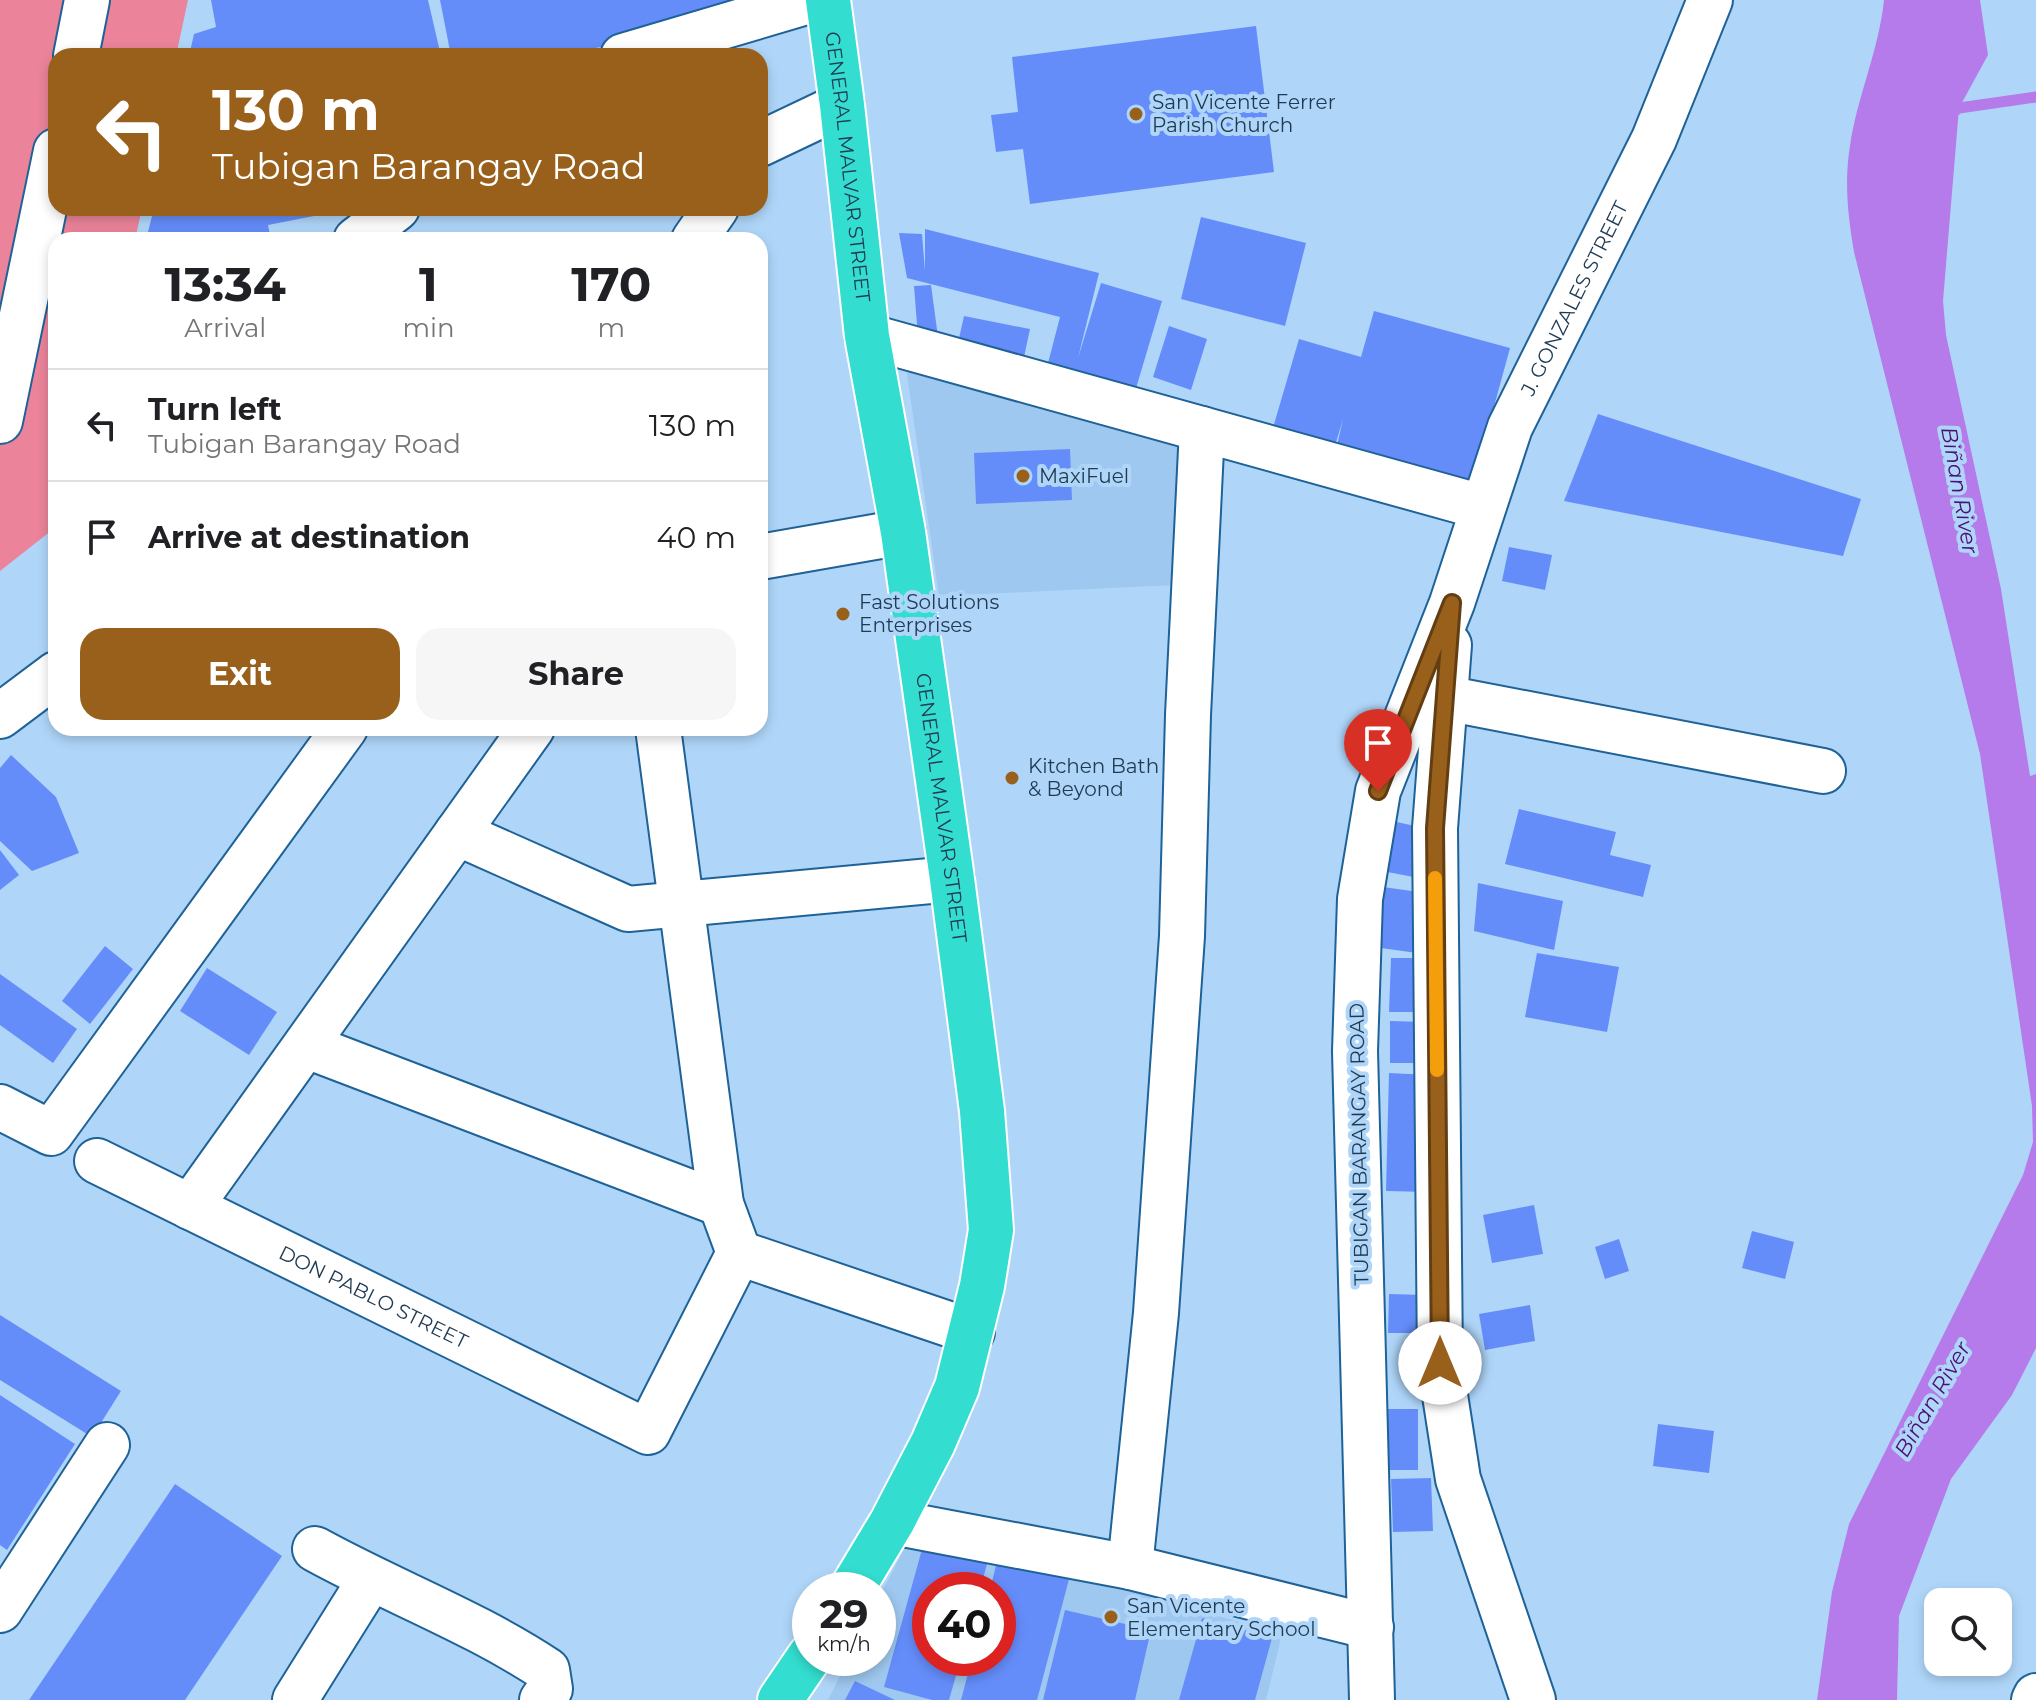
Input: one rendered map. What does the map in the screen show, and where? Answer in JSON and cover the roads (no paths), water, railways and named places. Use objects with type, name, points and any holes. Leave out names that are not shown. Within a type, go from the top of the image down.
[{"type":"highway","name":"GENERAL MALVAR STREET","points":[[828,0],[867,336],[903,532],[952,879],[982,1111],[991,1230],[972,1332],[957,1387],[933,1443],[862,1572]]},
{"type":"highway","points":[[780,1700],[796,1676]]},
{"type":"street","points":[[78,48],[87,0]]},
{"type":"street","points":[[650,48],[813,0]]},
{"type":"street","name":"J. GONZALES STREET","points":[[1452,603],[1510,427],[1654,139],[1710,0]]},
{"type":"street","points":[[768,140],[842,105]]},
{"type":"street","points":[[0,421],[48,190]]},
{"type":"street","points":[[366,232],[387,216]]},
{"type":"street","points":[[867,336],[1482,507]]},
{"type":"street","points":[[1130,1567],[1156,1313],[1182,936],[1188,715],[1202,429]]},
{"type":"street","points":[[768,556],[903,532]]},
{"type":"street","points":[[1452,603],[1435,828],[1440,1363],[1458,1479],[1533,1700]]},
{"type":"street","name":"TUBIGAN BARANGAY ROAD","points":[[1372,1700],[1355,1051],[1360,899],[1378,791],[1452,603]]},
{"type":"street","points":[[0,716],[48,680]]},
{"type":"street","points":[[1445,698],[1823,771]]},
{"type":"street","points":[[0,1107],[51,1133],[339,736]]},
{"type":"street","points":[[190,1207],[526,736]]},
{"type":"street","points":[[659,736],[721,1204],[739,1253],[972,1332]]},
{"type":"street","points":[[457,833],[628,909],[952,879]]},
{"type":"street","points":[[307,1046],[721,1204]]},
{"type":"street","name":"DON PABLO STREET","points":[[97,1161],[648,1432],[739,1253]]},
{"type":"street","points":[[0,1610],[107,1445]]},
{"type":"street","points":[[892,1522],[1130,1567],[1371,1627]]},
{"type":"street","points":[[315,1549],[370,1580],[512,1647],[547,1670],[550,1689],[542,1700]]},
{"type":"street","points":[[295,1700],[370,1580]]},
{"type":"water","name":"Biñan River","points":[[1884,0],[1980,0],[1988,55],[1959,108],[1943,301],[1946,335],[2001,589],[2030,776],[2036,774],[2036,1348],[2012,1395],[1951,1479],[1899,1616],[1897,1700],[1817,1700],[1832,1592],[1849,1524],[2023,1175],[2033,1142],[2032,1106],[1980,754],[1854,252],[1850,225],[1848,159]]},
{"type":"waterway","points":[[1948,115],[1959,108],[2036,97]]},
{"type":"place","name":"San Vicente Ferrer Parish Church","points":[[1136,114]]},
{"type":"place","name":"MaxiFuel","points":[[1023,476]]},
{"type":"place","name":"Fast Solutions Enterprises","points":[[843,614]]},
{"type":"place","name":"Kitchen Bath & Beyond","points":[[1012,778]]},
{"type":"place","name":"San Vicente Elementary School","points":[[1111,1617]]}]
